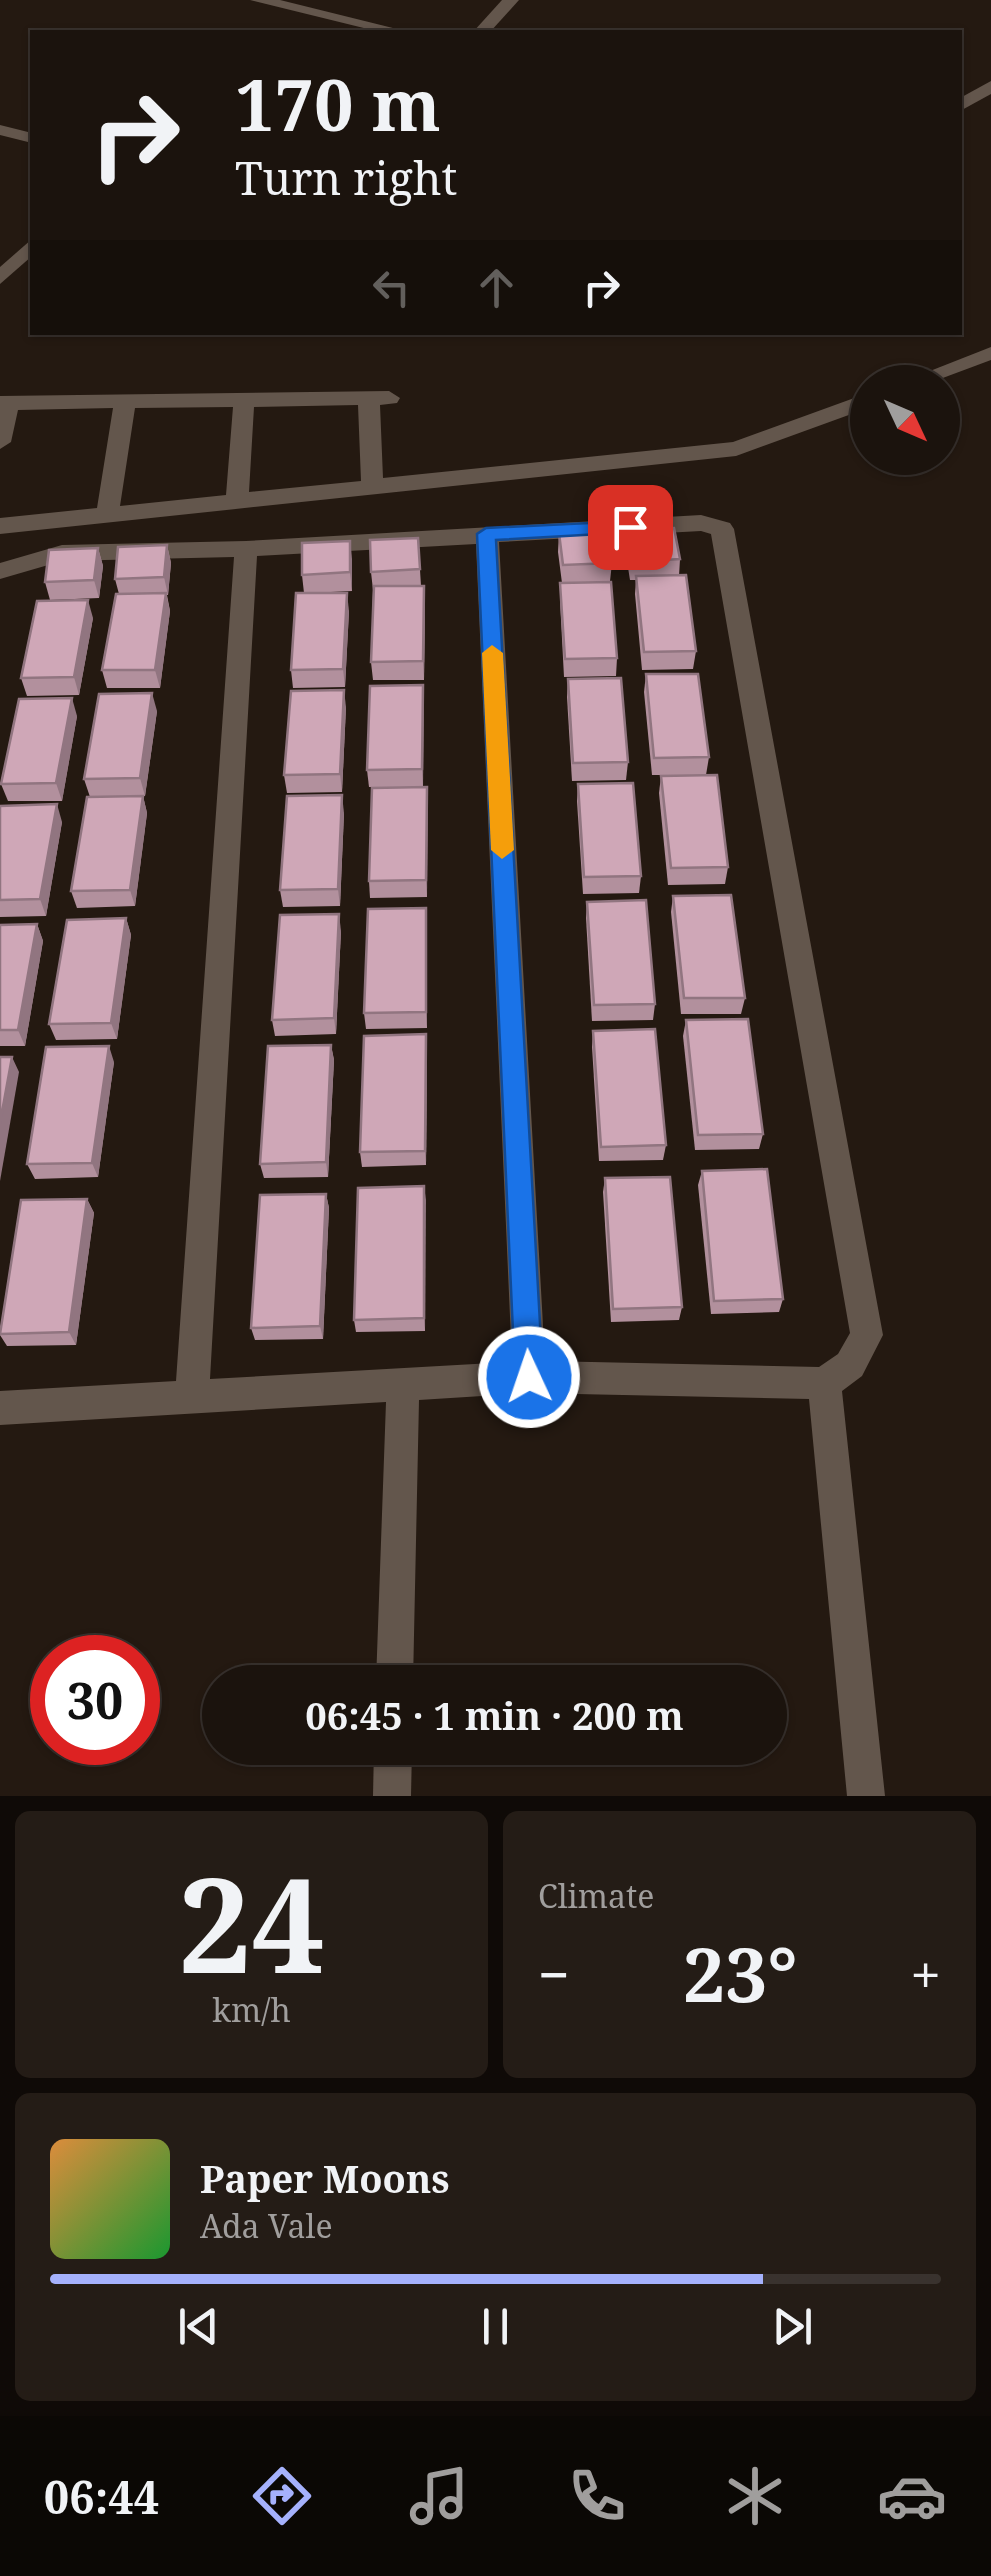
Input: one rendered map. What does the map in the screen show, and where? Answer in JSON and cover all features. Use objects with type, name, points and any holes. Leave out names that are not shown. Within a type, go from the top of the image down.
[{"type":"street","points":[[258,0],[391,30]]},
{"type":"street","points":[[483,30],[511,0]]},
{"type":"street","points":[[962,105],[991,86]]},
{"type":"street","points":[[0,130],[30,138]]},
{"type":"street","points":[[0,279],[30,247]]},
{"type":"street","points":[[0,279],[29,280]]},
{"type":"street","points":[[960,365],[991,354]]},
{"type":"street","points":[[0,442],[5,403],[379,398],[372,486]]},
{"type":"street","points":[[237,502],[244,400]]},
{"type":"street","points":[[107,515],[125,402]]},
{"type":"street","points":[[0,526],[736,449],[850,407]]},
{"type":"street","points":[[0,570],[62,554],[701,524],[722,528],[868,1335],[850,1365],[824,1383],[529,1377],[0,1408]]},
{"type":"street","points":[[486,534],[529,1377]]},
{"type":"street","points":[[192,1394],[246,548]]},
{"type":"street","points":[[824,1383],[866,1796]]},
{"type":"street","points":[[395,1665],[403,1385]]},
{"type":"street","points":[[392,1796],[393,1765]]},
{"type":"building","points":[[674,528],[680,559],[632,562],[627,530]]},
{"type":"building","points":[[607,531],[612,563],[563,565],[559,533]]},
{"type":"building","points":[[418,538],[420,569],[371,572],[370,540]]},
{"type":"building","points":[[350,541],[350,572],[302,575],[302,543]]},
{"type":"building","points":[[167,545],[164,577],[115,579],[118,547]]},
{"type":"building","points":[[98,548],[94,580],[45,582],[49,550]]},
{"type":"building","points":[[686,575],[696,651],[644,652],[636,576]]},
{"type":"building","points":[[611,582],[617,658],[565,659],[560,583]]},
{"type":"building","points":[[374,586],[424,586],[423,661],[371,662]]},
{"type":"building","points":[[166,593],[155,670],[102,670],[116,594]]},
{"type":"building","points":[[296,593],[347,593],[343,669],[291,670]]},
{"type":"building","points":[[88,600],[74,677],[21,678],[37,601]]},
{"type":"building","points":[[646,674],[698,674],[709,757],[654,758]]},
{"type":"building","points":[[621,678],[628,762],[573,763],[568,679]]},
{"type":"building","points":[[423,685],[422,769],[367,770],[370,686]]},
{"type":"building","points":[[344,690],[340,774],[284,775],[291,691]]},
{"type":"building","points":[[152,693],[140,778],[84,779],[99,694]]},
{"type":"building","points":[[72,698],[56,783],[1,784],[19,699]]},
{"type":"building","points":[[717,775],[728,867],[671,868],[661,776]]},
{"type":"building","points":[[633,783],[641,876],[584,877],[578,784]]},
{"type":"building","points":[[427,787],[426,880],[369,881],[372,788]]},
{"type":"building","points":[[342,795],[338,889],[280,890],[287,796]]},
{"type":"building","points":[[143,796],[130,890],[71,891],[87,797]]},
{"type":"building","points":[[57,804],[40,899],[0,900],[0,806]]},
{"type":"building","points":[[731,895],[745,998],[684,998],[673,896]]},
{"type":"building","points":[[646,900],[655,1004],[594,1005],[587,902]]},
{"type":"building","points":[[426,908],[426,1012],[364,1013],[368,909]]},
{"type":"building","points":[[339,914],[334,1018],[272,1020],[280,915]]},
{"type":"building","points":[[126,918],[111,1023],[49,1024],[67,920]]},
{"type":"building","points":[[37,924],[18,1030],[0,1030],[0,925]]},
{"type":"building","points":[[748,1019],[763,1134],[698,1135],[686,1020]]},
{"type":"building","points":[[655,1029],[666,1145],[601,1147],[593,1031]]},
{"type":"building","points":[[426,1034],[425,1151],[360,1152],[364,1036]]},
{"type":"building","points":[[331,1045],[326,1162],[260,1164],[268,1046]]},
{"type":"building","points":[[109,1046],[92,1163],[27,1164],[46,1047]]},
{"type":"building","points":[[0,1057],[12,1057],[0,1123]]},
{"type":"building","points":[[767,1169],[783,1299],[714,1301],[702,1171]]},
{"type":"building","points":[[670,1177],[682,1307],[613,1309],[605,1178]]},
{"type":"building","points":[[424,1186],[424,1318],[354,1320],[358,1188]]},
{"type":"building","points":[[326,1194],[320,1326],[251,1328],[260,1195]]},
{"type":"building","points":[[87,1199],[69,1332],[0,1334],[21,1200]]},
{"type":"slow traffic","points":[[492,653],[502,850]]},
{"type":"route","points":[[529,1377],[486,534],[630,527]]}]
